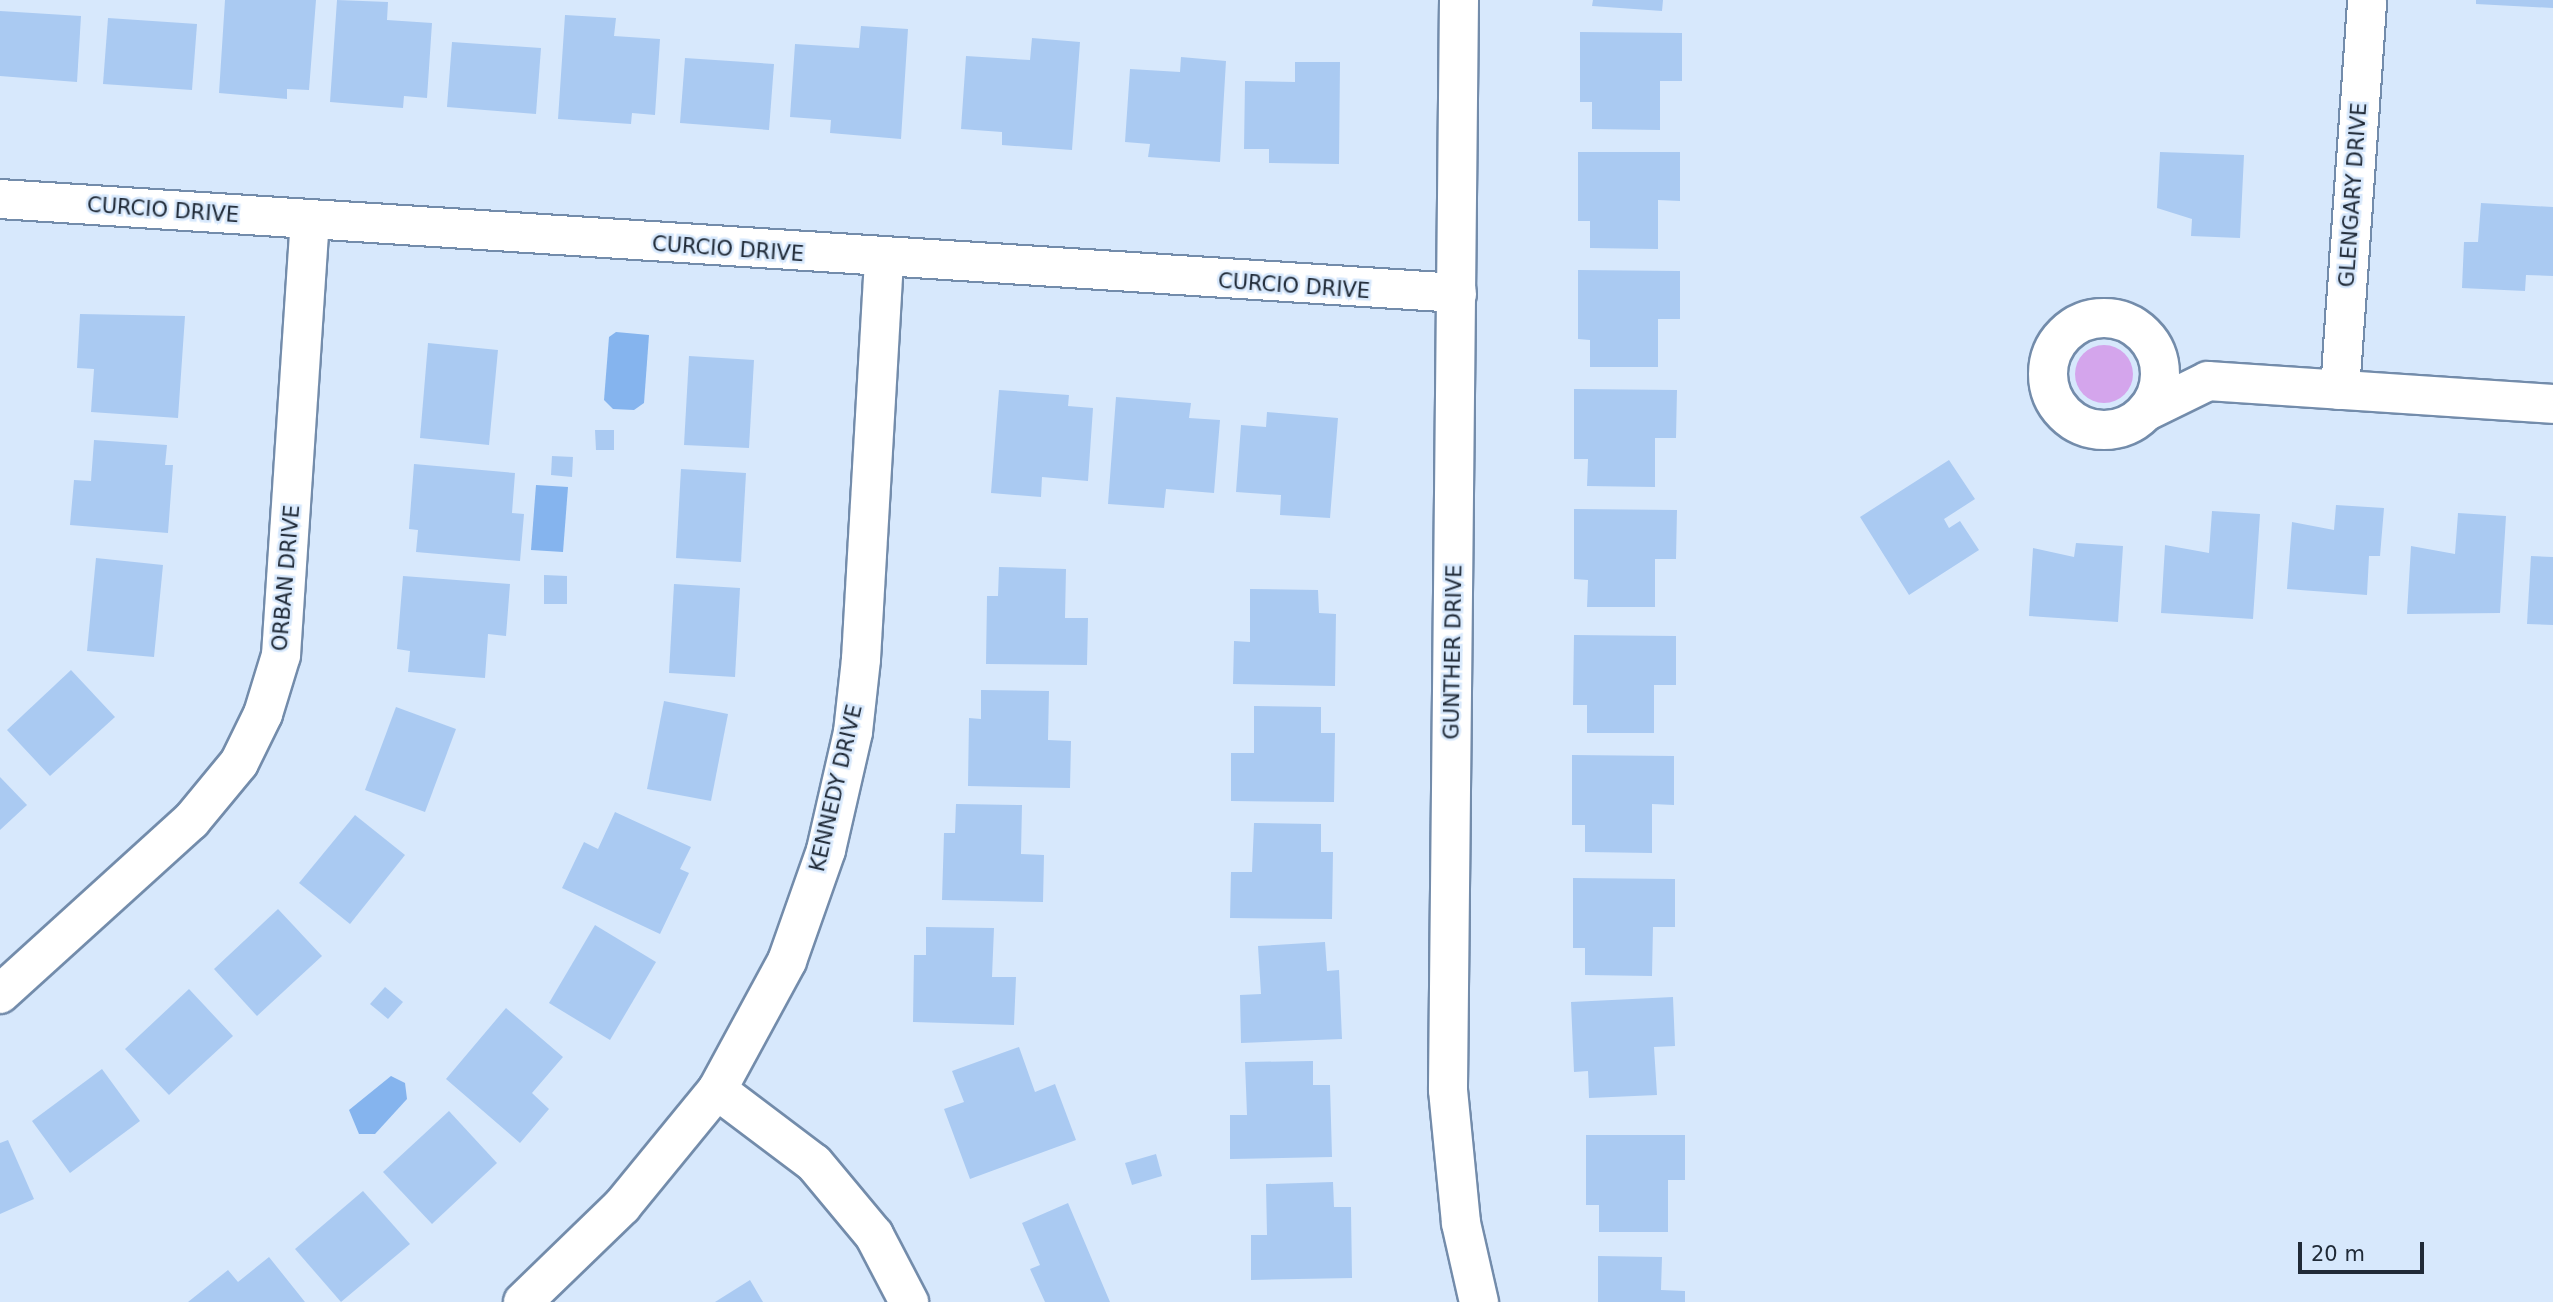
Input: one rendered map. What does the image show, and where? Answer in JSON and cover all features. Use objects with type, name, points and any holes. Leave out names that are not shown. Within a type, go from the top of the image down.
[{"type":"street","name":"GUNTHER DRIVE","points":[[1459,0],[1448,1090],[1461,1223],[1479,1302]]},
{"type":"street","name":"GLENGARY DRIVE","points":[[2340,390],[2367,0]]},
{"type":"street","name":"CURCIO DRIVE","points":[[0,199],[884,260],[1457,293]]},
{"type":"street","name":"ORBAN DRIVE","points":[[0,994],[191,821],[239,762],[263,714],[281,655],[310,220]]},
{"type":"street","name":"KENNEDY DRIVE","points":[[523,1302],[622,1206],[717,1090],[787,961],[826,850],[853,732],[884,260]]},
{"type":"street","points":[[2207,381],[2123,320],[2085,320],[2068,329],[2048,362],[2053,400],[2081,426],[2117,429],[2207,381],[2553,404]]},
{"type":"street","points":[[2145,412],[2161,377],[2151,342]]},
{"type":"street","points":[[717,1090],[814,1163],[874,1235],[909,1302]]},
{"type":"shaded area","points":[[2098,345],[2110,345],[2120,349],[2129,358],[2133,380],[2125,395],[2110,403],[2098,403],[2088,399],[2079,390],[2075,380],[2075,368],[2079,358],[2088,349]]},
{"type":"water","points":[[616,332],[649,335],[644,403],[634,410],[613,409],[604,400],[609,337]]},
{"type":"water","points":[[536,485],[568,487],[563,552],[531,550]]},
{"type":"water","points":[[391,1076],[405,1083],[407,1099],[375,1134],[359,1134],[349,1110]]},
{"type":"building","points":[[225,0],[316,0],[309,90],[287,89],[287,99],[219,93]]},
{"type":"building","points":[[337,0],[388,2],[387,20],[432,23],[427,98],[404,96],[403,108],[330,102]]},
{"type":"building","points":[[1593,0],[1663,0],[1662,11],[1592,6]]},
{"type":"building","points":[[2476,0],[2553,0],[2553,8],[2476,4]]},
{"type":"building","points":[[0,11],[81,16],[77,82],[0,76]]},
{"type":"building","points":[[565,15],[616,18],[614,36],[660,39],[655,115],[632,113],[631,124],[558,119]]},
{"type":"building","points":[[108,18],[197,24],[192,90],[103,84]]},
{"type":"building","points":[[861,26],[908,29],[901,139],[830,133],[831,120],[790,117],[795,44],[859,48]]},
{"type":"building","points":[[1580,32],[1682,33],[1682,81],[1660,81],[1660,130],[1592,129],[1592,102],[1580,102]]},
{"type":"building","points":[[1032,38],[1080,42],[1072,150],[1002,145],[1002,132],[961,129],[966,56],[1030,60]]},
{"type":"building","points":[[452,42],[541,48],[536,114],[447,107]]},
{"type":"building","points":[[1181,57],[1226,61],[1220,162],[1148,157],[1150,144],[1125,142],[1130,69],[1180,72]]},
{"type":"building","points":[[685,58],[774,64],[769,130],[680,123]]},
{"type":"building","points":[[1295,62],[1340,62],[1339,164],[1269,163],[1269,149],[1244,149],[1245,81],[1295,82]]},
{"type":"building","points":[[1578,152],[1680,152],[1680,201],[1658,200],[1658,249],[1590,248],[1590,221],[1578,221]]},
{"type":"building","points":[[2160,152],[2244,155],[2240,238],[2191,236],[2192,219],[2157,208]]},
{"type":"building","points":[[2481,203],[2553,207],[2553,276],[2526,275],[2525,291],[2462,288],[2464,242],[2478,242]]},
{"type":"building","points":[[1578,270],[1680,271],[1680,319],[1658,319],[1658,367],[1590,367],[1590,340],[1578,339]]},
{"type":"building","points":[[80,314],[185,316],[178,418],[91,412],[94,369],[77,368]]},
{"type":"building","points":[[428,343],[498,350],[489,445],[420,438]]},
{"type":"building","points":[[689,356],[754,360],[749,448],[684,445]]},
{"type":"building","points":[[1574,389],[1677,390],[1676,438],[1655,438],[1655,487],[1587,486],[1588,459],[1574,459]]},
{"type":"building","points":[[999,390],[1069,395],[1068,406],[1093,408],[1088,481],[1042,477],[1041,497],[991,493]]},
{"type":"building","points":[[1116,397],[1191,403],[1189,418],[1220,420],[1214,493],[1166,489],[1164,508],[1108,504]]},
{"type":"building","points":[[1267,412],[1338,418],[1330,518],[1280,515],[1281,495],[1236,492],[1241,425],[1266,427]]},
{"type":"building","points":[[595,430],[614,430],[614,450],[596,450]]},
{"type":"building","points":[[94,440],[167,445],[165,465],[173,465],[168,533],[70,525],[74,480],[91,481]]},
{"type":"building","points":[[552,456],[573,457],[572,477],[551,475]]},
{"type":"building","points":[[1949,460],[1975,499],[1944,519],[1949,528],[1960,521],[1979,550],[1909,595],[1860,517]]},
{"type":"building","points":[[414,464],[515,473],[512,513],[524,514],[520,561],[416,552],[418,530],[409,529]]},
{"type":"building","points":[[681,469],[746,473],[741,562],[676,558]]},
{"type":"building","points":[[2336,505],[2384,508],[2380,556],[2369,556],[2367,595],[2287,589],[2292,522],[2334,530]]},
{"type":"building","points":[[1574,509],[1677,510],[1676,559],[1655,559],[1655,607],[1587,607],[1588,580],[1574,579]]},
{"type":"building","points":[[2212,511],[2260,514],[2253,619],[2161,613],[2165,545],[2209,553]]},
{"type":"building","points":[[2458,513],[2506,516],[2500,613],[2407,614],[2411,546],[2455,554]]},
{"type":"building","points":[[2076,543],[2123,546],[2118,622],[2029,616],[2033,548],[2074,557]]},
{"type":"building","points":[[2531,556],[2553,557],[2553,625],[2527,624]]},
{"type":"building","points":[[96,558],[163,565],[154,657],[87,651]]},
{"type":"building","points":[[999,567],[1066,569],[1065,618],[1088,618],[1087,665],[986,664],[987,596],[998,596]]},
{"type":"building","points":[[544,575],[567,576],[567,604],[544,604]]},
{"type":"building","points":[[403,576],[510,584],[506,636],[488,634],[485,678],[408,672],[410,651],[397,649]]},
{"type":"building","points":[[674,584],[740,588],[735,677],[669,673]]},
{"type":"building","points":[[1250,589],[1318,590],[1319,613],[1336,614],[1335,686],[1233,684],[1234,641],[1250,642]]},
{"type":"building","points":[[1574,635],[1676,636],[1676,685],[1654,685],[1654,733],[1587,733],[1587,705],[1573,705]]},
{"type":"building","points":[[71,670],[115,717],[50,776],[7,730]]},
{"type":"building","points":[[981,690],[1049,691],[1048,740],[1071,741],[1070,788],[968,786],[969,718],[981,719]]},
{"type":"building","points":[[664,701],[728,714],[711,801],[647,789]]},
{"type":"building","points":[[1254,706],[1321,707],[1321,733],[1335,733],[1334,802],[1231,801],[1231,753],[1254,753]]},
{"type":"building","points":[[396,707],[456,729],[425,812],[365,790]]},
{"type":"building","points":[[1572,755],[1674,756],[1674,805],[1652,804],[1652,853],[1585,852],[1585,825],[1572,825]]},
{"type":"building","points":[[0,777],[27,805],[0,830]]},
{"type":"building","points":[[956,804],[1022,805],[1021,854],[1044,855],[1043,902],[942,900],[944,833],[955,833]]},
{"type":"building","points":[[615,812],[691,847],[680,869],[689,873],[660,934],[562,888],[584,842],[598,849]]},
{"type":"building","points":[[355,815],[405,855],[350,924],[299,883]]},
{"type":"building","points":[[1254,823],[1321,824],[1321,852],[1333,852],[1332,919],[1230,918],[1231,872],[1252,872]]},
{"type":"building","points":[[1573,878],[1675,879],[1675,927],[1653,927],[1652,976],[1585,975],[1585,948],[1573,948]]},
{"type":"building","points":[[278,909],[322,956],[257,1016],[214,969]]},
{"type":"building","points":[[595,925],[656,962],[610,1040],[549,1003]]},
{"type":"building","points":[[926,927],[994,928],[992,977],[1016,977],[1014,1025],[913,1022],[914,955],[926,955]]},
{"type":"building","points":[[1325,942],[1327,971],[1339,970],[1342,1039],[1241,1043],[1240,995],[1261,994],[1258,946]]},
{"type":"building","points":[[385,987],[403,1002],[388,1019],[370,1004]]},
{"type":"building","points":[[189,989],[233,1036],[169,1095],[125,1049]]},
{"type":"building","points":[[1673,997],[1675,1046],[1654,1047],[1657,1095],[1589,1098],[1588,1071],[1574,1072],[1571,1002]]},
{"type":"building","points":[[506,1008],[563,1057],[532,1093],[549,1109],[520,1143],[446,1079]]},
{"type":"building","points":[[1019,1047],[1035,1092],[1055,1084],[1076,1140],[970,1179],[944,1109],[964,1102],[952,1071]]},
{"type":"building","points":[[1313,1061],[1313,1085],[1330,1085],[1332,1157],[1230,1159],[1230,1115],[1247,1115],[1245,1062]]},
{"type":"building","points":[[102,1069],[140,1121],[70,1173],[32,1121]]},
{"type":"building","points":[[449,1111],[497,1163],[432,1224],[383,1172]]},
{"type":"building","points":[[1586,1135],[1685,1135],[1685,1180],[1668,1180],[1668,1232],[1599,1232],[1599,1205],[1586,1205]]},
{"type":"building","points":[[8,1140],[34,1199],[0,1214],[0,1143]]},
{"type":"building","points":[[1156,1154],[1162,1176],[1132,1185],[1125,1163]]},
{"type":"building","points":[[1333,1182],[1334,1207],[1351,1207],[1352,1278],[1251,1280],[1251,1235],[1267,1235],[1266,1184]]},
{"type":"building","points":[[363,1191],[410,1244],[341,1302],[295,1249]]},
{"type":"building","points":[[1068,1203],[1110,1302],[1045,1302],[1030,1269],[1040,1265],[1022,1223]]},
{"type":"building","points":[[1598,1256],[1662,1257],[1661,1290],[1685,1291],[1685,1302],[1598,1302]]},
{"type":"building","points":[[269,1257],[305,1302],[188,1302],[228,1270],[238,1282]]},
{"type":"building","points":[[750,1280],[763,1302],[715,1302]]}]
